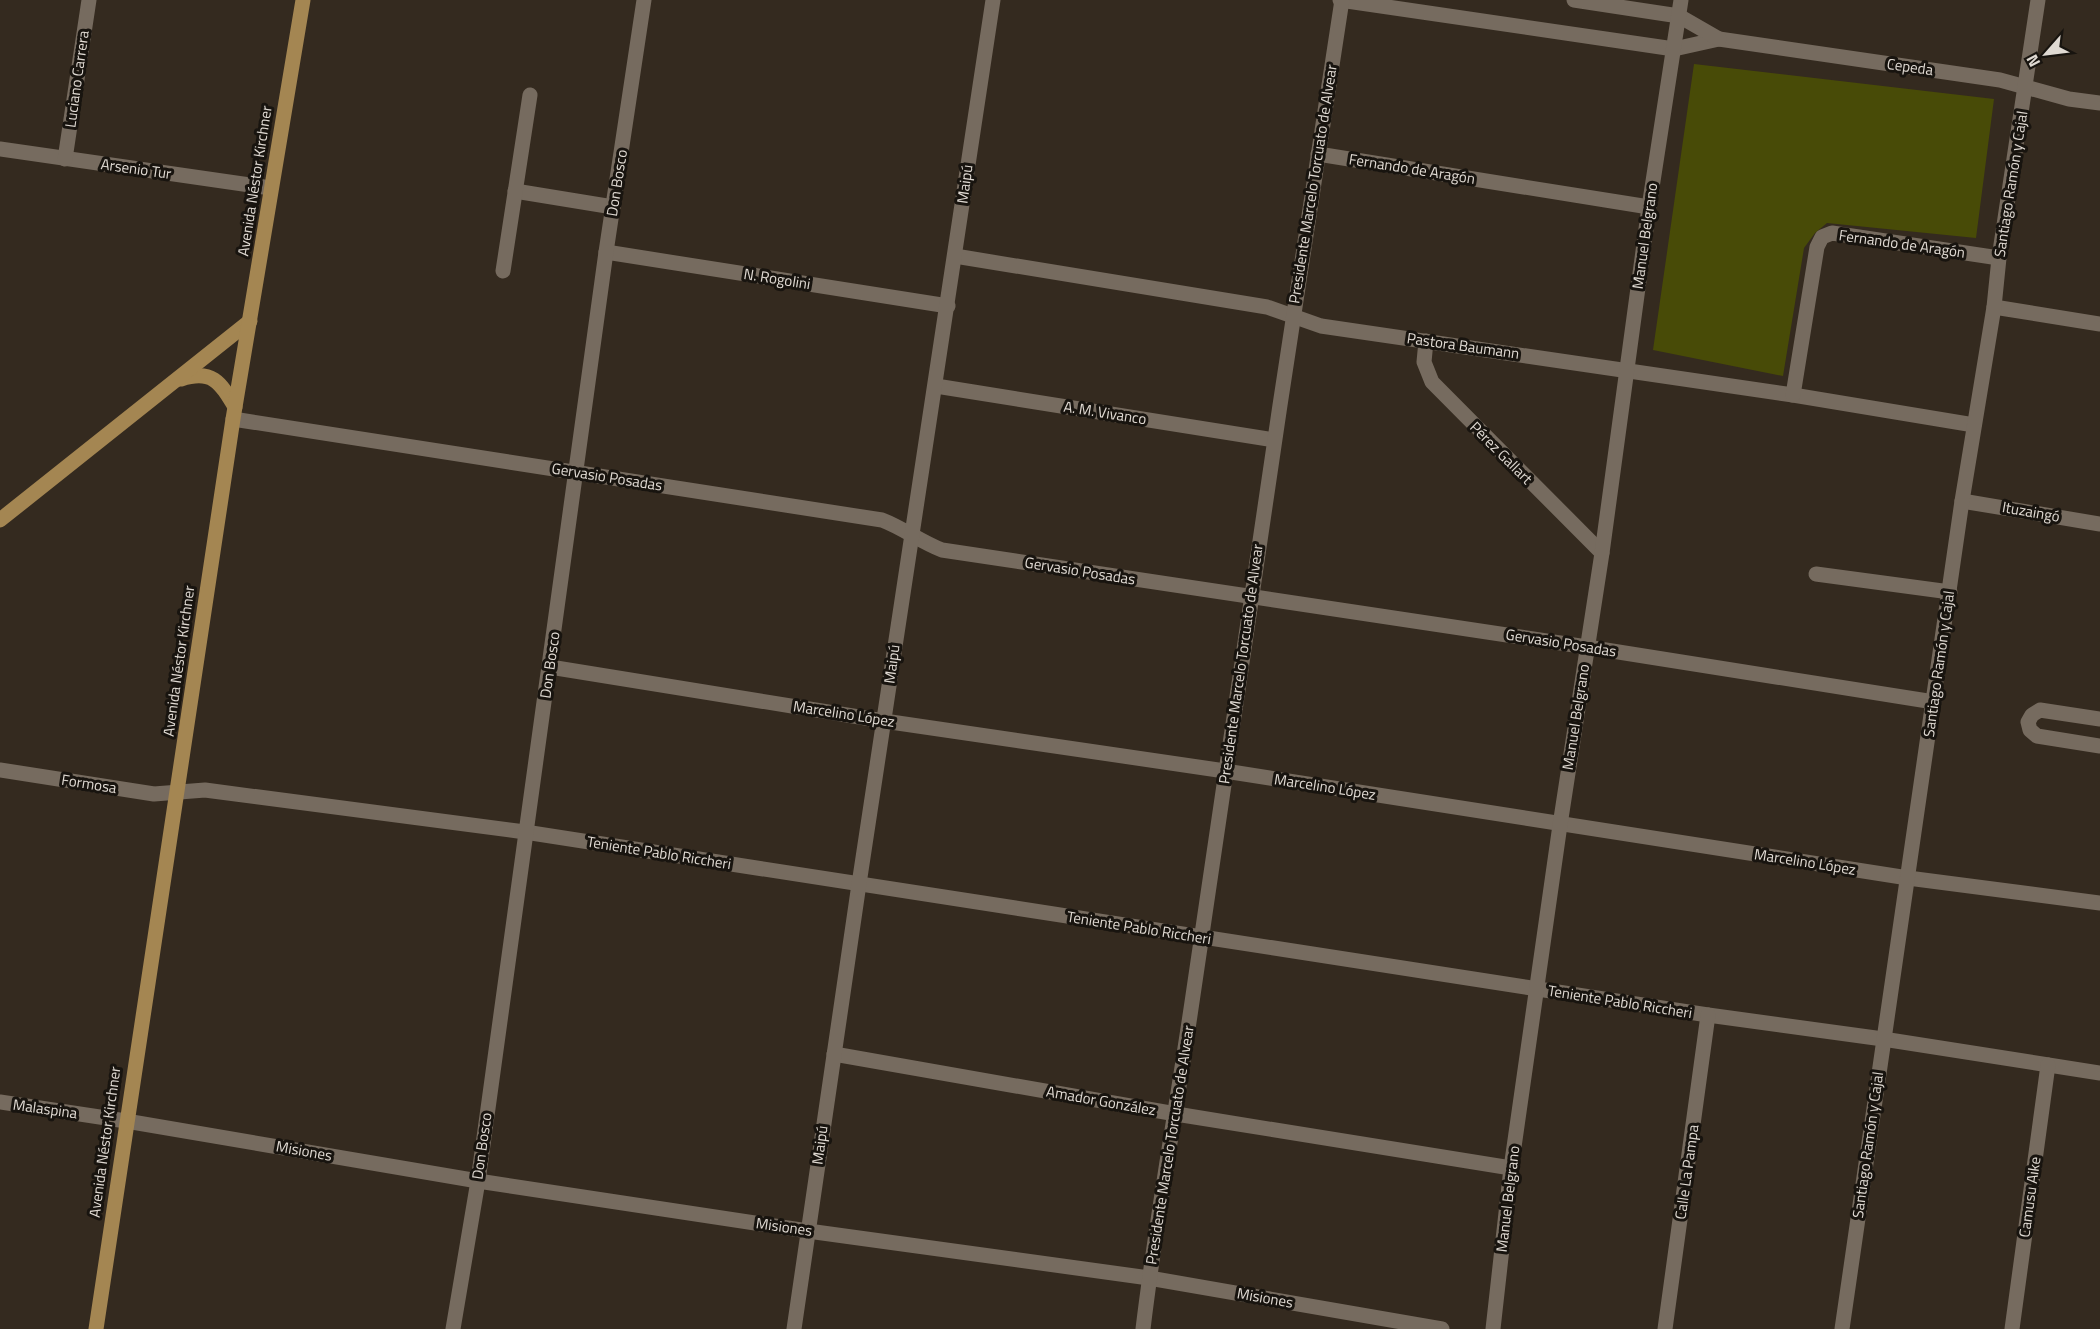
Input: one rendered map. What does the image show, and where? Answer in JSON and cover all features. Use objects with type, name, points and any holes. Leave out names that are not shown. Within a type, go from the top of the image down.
[{"type":"main road","name":"Avenida Néstor Kirchner","points":[[96,1329],[234,413],[303,0]]},
{"type":"main road","points":[[0,520],[250,321]]},
{"type":"main road","points":[[172,382],[194,375],[210,376],[224,390],[234,413]]},
{"type":"street","name":"Luciano Carrera","points":[[65,159],[89,0]]},
{"type":"street","name":"Don Bosco","points":[[453,1329],[478,1181],[606,252],[644,0]]},
{"type":"street","name":"Maipú","points":[[794,1329],[911,535],[936,386],[993,0]]},
{"type":"street","name":"Cepeda","points":[[1341,0],[1674,49],[1719,39],[2000,80],[2069,99],[2100,103]]},
{"type":"street","name":"Presidente Marcelo Torcuato de Alvear","points":[[1143,1329],[1224,771],[1341,0]]},
{"type":"street","name":"Cepeda","points":[[1574,0],[1679,16],[1719,39]]},
{"type":"street","name":"Manuel Belgrano","points":[[1493,1329],[1511,1168],[1602,553],[1625,370],[1681,0]]},
{"type":"street","name":"Santiago Ramón y Cajal","points":[[1842,1329],[1962,501],[1994,307],[1999,258],[2038,0]]},
{"type":"street","points":[[503,271],[530,95]]},
{"type":"street","name":"Arsenio Tur","points":[[0,149],[272,188]]},
{"type":"street","name":"Fernando de Aragón","points":[[1318,154],[1649,207]]},
{"type":"street","points":[[515,191],[613,207]]},
{"type":"street","name":"Fernando de Aragón","points":[[1793,395],[1817,247],[1822,237],[1832,233],[1999,258]]},
{"type":"street","name":"N. Rogolini","points":[[606,252],[948,306]]},
{"type":"street","name":"Pastora Baumann","points":[[955,256],[1267,307],[1321,326],[1793,395],[1974,425]]},
{"type":"street","points":[[1994,307],[2100,324]]},
{"type":"street","name":"Pérez Gallart","points":[[1426,341],[1424,362],[1431,382],[1602,553]]},
{"type":"street","name":"A. M. Vivanco","points":[[936,386],[1274,440]]},
{"type":"street","name":"Gervasio Posadas","points":[[234,413],[577,472],[882,520],[942,550],[1587,647],[1934,702]]},
{"type":"street","name":"Ituzaingó","points":[[1962,501],[2100,524]]},
{"type":"street","points":[[1816,574],[1950,592]]},
{"type":"street","name":"Marcelino López","points":[[550,668],[1908,878],[2100,903]]},
{"type":"street","points":[[2100,719],[2040,710],[2032,715],[2028,722],[2030,730],[2037,736],[2100,746]]},
{"type":"street","name":"Formosa","points":[[0,770],[154,794],[178,792]]},
{"type":"street","name":"Teniente Pablo Riccheri","points":[[178,792],[205,790],[525,832],[1538,989],[1708,1015],[1883,1038],[2100,1073]]},
{"type":"street","name":"Calle La Pampa","points":[[1665,1329],[1708,1015]]},
{"type":"street","name":"Amador González","points":[[834,1054],[1176,1114],[1511,1168]]},
{"type":"street","name":"Camusu Aike","points":[[2012,1329],[2048,1065]]},
{"type":"street","name":"Malaspina","points":[[0,1102],[126,1121]]},
{"type":"street","name":"Misiones","points":[[126,1121],[478,1181],[808,1231],[1149,1278],[1442,1329]]},
{"type":"shaded area","points":[[1694,64],[1994,99],[1976,238],[1827,223],[1815,233],[1804,248],[1783,376],[1653,350]]}]
